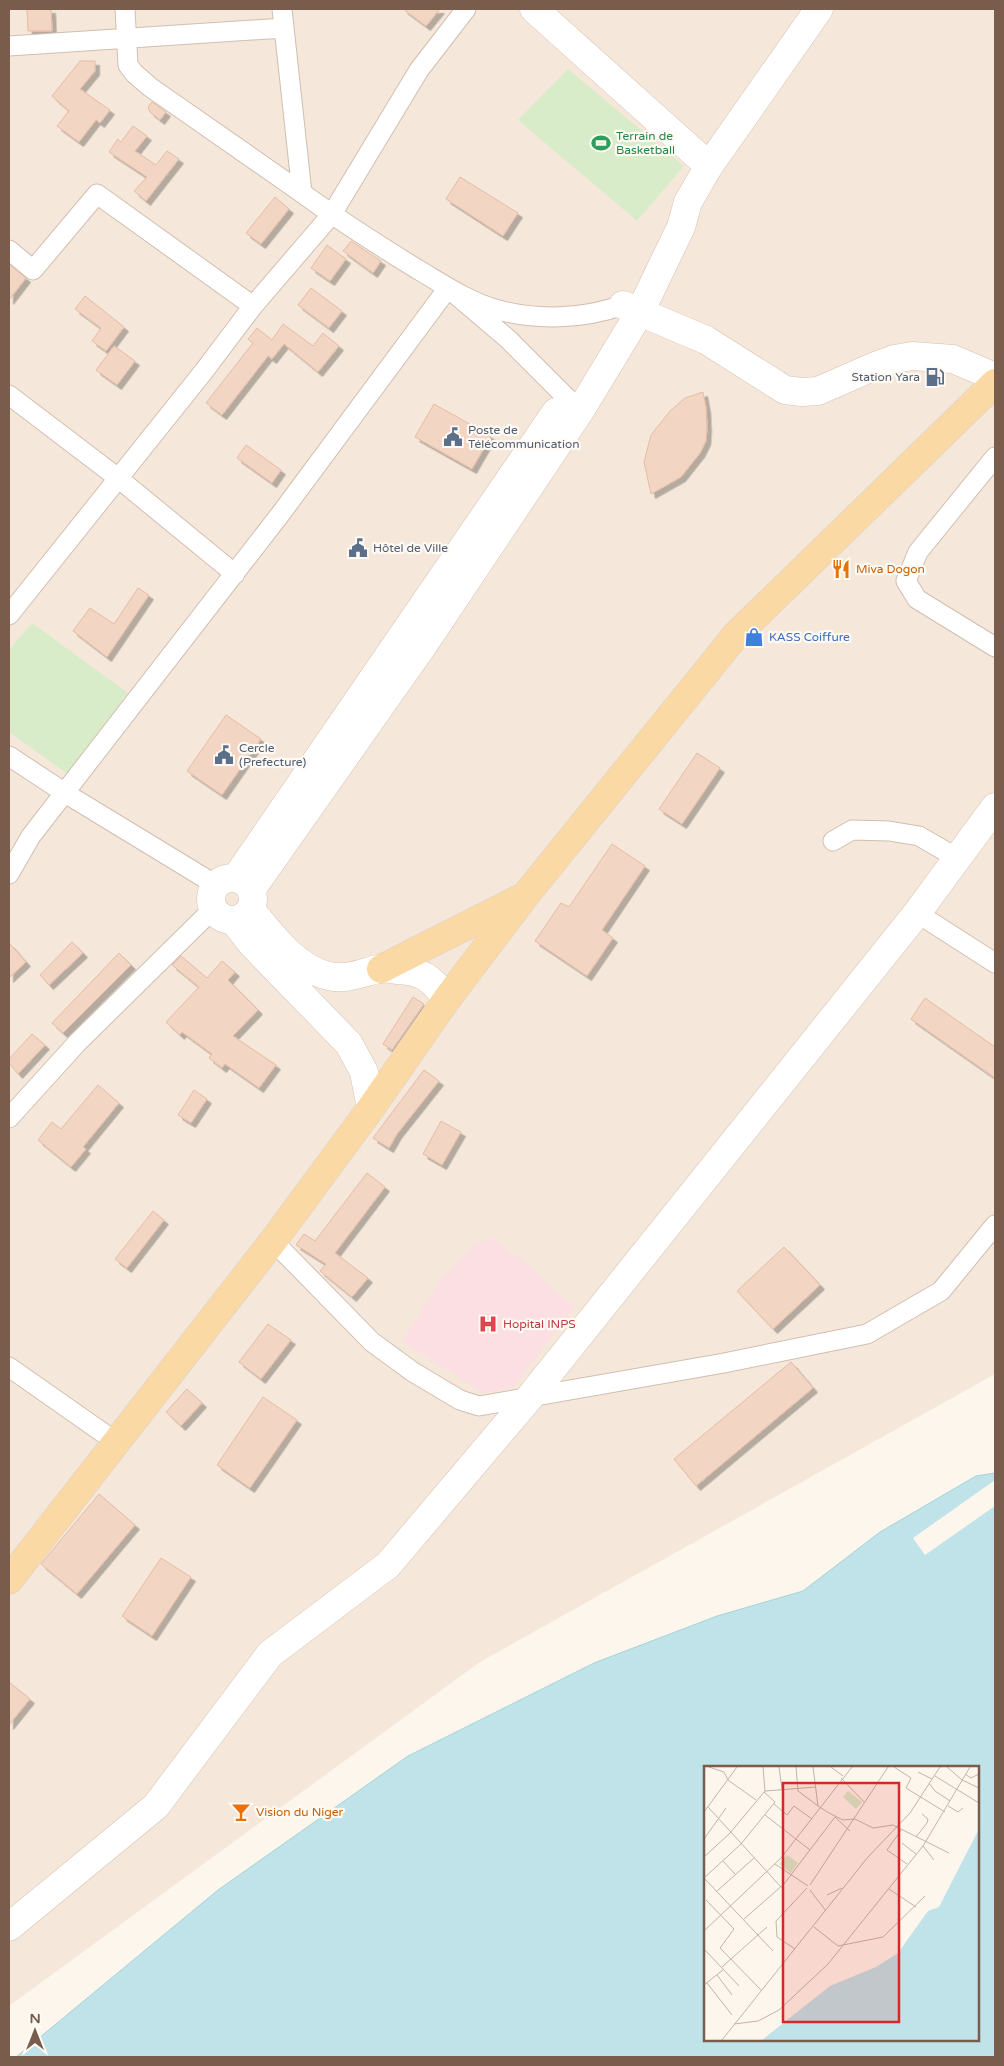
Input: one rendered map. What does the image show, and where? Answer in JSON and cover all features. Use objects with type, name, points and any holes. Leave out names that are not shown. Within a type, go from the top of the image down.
[{"type":"main road","points":[[9,1580],[273,1241],[371,1108],[447,999],[525,896],[736,635],[995,383]]},
{"type":"main road","points":[[381,968],[525,896]]},
{"type":"street","points":[[125,9],[128,64],[134,73],[150,87],[332,214],[448,288],[493,309],[520,315],[549,316],[631,309],[706,340],[785,390],[818,391],[873,367],[895,359],[912,356],[953,359],[995,378]]},
{"type":"street","points":[[282,9],[302,193]]},
{"type":"street","points":[[9,615],[204,371],[252,306],[332,214],[419,70],[466,9]]},
{"type":"street","points":[[534,9],[709,166]]},
{"type":"street","points":[[9,1118],[77,1043],[233,899],[413,641],[573,405],[681,227],[688,202],[709,166],[819,9]]},
{"type":"street","points":[[9,46],[284,28]]},
{"type":"street","points":[[9,250],[33,270],[97,194],[252,306]]},
{"type":"street","points":[[448,288],[508,339],[573,405]]},
{"type":"street","points":[[9,874],[31,836],[235,574],[448,288]]},
{"type":"street","points":[[9,395],[118,478],[235,574]]},
{"type":"street","points":[[995,457],[918,552],[906,581],[917,599],[995,647]]},
{"type":"street","points":[[9,756],[233,899],[282,946],[308,967],[328,976],[348,977],[381,968],[411,971],[425,975],[435,983],[447,999]]},
{"type":"street","points":[[9,1927],[156,1806],[270,1654],[388,1565],[530,1397],[917,913],[995,807]]},
{"type":"street","points":[[833,841],[852,830],[889,831],[919,836],[957,858]]},
{"type":"street","points":[[233,899],[252,944],[349,1044],[364,1072],[371,1108]]},
{"type":"street","points":[[917,913],[995,963]]},
{"type":"street","points":[[273,1241],[372,1342],[414,1372],[460,1400],[479,1406],[724,1363],[867,1334],[941,1291],[995,1225]]},
{"type":"street","points":[[9,1368],[116,1442]]},
{"type":"shaded area","points":[[9,9],[995,9],[995,1374],[480,1662],[9,2006]]},
{"type":"shaded area","name":"Hopital INPS","points":[[491,1238],[519,1258],[536,1272],[549,1287],[575,1306],[513,1388],[482,1393],[402,1341],[440,1282],[474,1245]]},
{"type":"green space","name":"Terrain de Basketball","points":[[568,69],[684,166],[637,221],[518,120]]},
{"type":"green space","points":[[32,623],[128,693],[68,774],[9,732],[9,650]]},
{"type":"water","points":[[995,1473],[995,2057],[16,2057],[218,1890],[408,1756],[594,1663],[717,1616],[803,1591],[880,1532],[976,1476]]},
{"type":"pier","points":[[995,1480],[995,1506],[925,1555],[913,1538]]},
{"type":"building","points":[[27,9],[51,9],[52,31],[28,31]]},
{"type":"building","points":[[403,9],[440,9],[426,26]]},
{"type":"building","points":[[80,61],[95,61],[95,71],[80,89],[110,110],[100,123],[96,120],[79,142],[57,126],[69,111],[52,96]]},
{"type":"building","points":[[152,102],[166,112],[160,120],[150,112],[148,107]]},
{"type":"building","points":[[133,126],[147,136],[135,151],[156,165],[167,151],[179,159],[146,201],[134,191],[147,177],[109,152],[118,139],[121,142]]},
{"type":"building","points":[[460,177],[518,213],[503,236],[446,199]]},
{"type":"building","points":[[275,197],[289,209],[261,244],[246,233]]},
{"type":"building","points":[[351,241],[381,261],[373,273],[343,251]]},
{"type":"building","points":[[327,245],[346,259],[330,281],[311,268]]},
{"type":"building","points":[[9,264],[26,278],[9,300]]},
{"type":"building","points":[[311,288],[342,311],[329,328],[298,305]]},
{"type":"building","points":[[85,296],[124,327],[106,351],[92,341],[101,328],[75,309]]},
{"type":"building","points":[[283,324],[313,346],[323,333],[339,346],[318,372],[284,344],[272,359],[268,356],[222,415],[206,403],[253,343],[248,339],[257,328],[272,340]]},
{"type":"building","points":[[114,346],[135,361],[117,385],[96,370]]},
{"type":"building","points":[[703,392],[707,427],[706,441],[700,453],[681,477],[651,494],[644,462],[651,435],[670,411],[685,398]]},
{"type":"building","name":"Poste de Télécommunication","points":[[434,404],[491,436],[472,469],[415,437]]},
{"type":"building","points":[[246,445],[281,470],[272,483],[237,458]]},
{"type":"building","points":[[138,588],[149,595],[107,657],[73,631],[90,608],[114,624]]},
{"type":"building","name":"Cercle (Prefecture)","points":[[226,715],[261,739],[222,795],[187,771]]},
{"type":"building","points":[[697,753],[720,768],[682,824],[659,809]]},
{"type":"building","points":[[612,844],[645,866],[602,930],[613,938],[587,976],[535,941],[561,903],[569,907]]},
{"type":"building","points":[[72,942],[83,953],[49,985],[40,975]]},
{"type":"building","points":[[9,943],[26,962],[9,978]]},
{"type":"building","points":[[119,953],[131,965],[63,1033],[52,1023]]},
{"type":"building","points":[[181,956],[207,978],[222,961],[235,972],[228,980],[258,1010],[233,1036],[276,1065],[259,1088],[225,1064],[222,1068],[209,1058],[212,1054],[182,1032],[180,1035],[166,1022],[199,987],[172,965]]},
{"type":"building","points":[[413,997],[424,1004],[392,1050],[383,1044]]},
{"type":"building","points":[[925,998],[995,1047],[995,1078],[911,1019]]},
{"type":"building","points":[[32,1034],[45,1045],[18,1074],[9,1063],[9,1059]]},
{"type":"building","points":[[424,1070],[439,1081],[397,1134],[389,1148],[373,1138]]},
{"type":"building","points":[[98,1085],[119,1103],[83,1147],[86,1149],[71,1167],[38,1140],[52,1122],[61,1129]]},
{"type":"building","points":[[194,1090],[207,1099],[191,1123],[178,1115]]},
{"type":"building","points":[[441,1121],[461,1132],[442,1165],[423,1154]]},
{"type":"building","points":[[367,1173],[385,1187],[335,1253],[368,1278],[352,1297],[320,1271],[326,1264],[296,1245],[304,1234],[315,1241]]},
{"type":"building","points":[[153,1211],[164,1220],[127,1268],[115,1259]]},
{"type":"building","points":[[784,1247],[820,1285],[773,1329],[737,1291]]},
{"type":"building","points":[[268,1324],[291,1340],[261,1379],[239,1362]]},
{"type":"building","points":[[791,1362],[813,1388],[696,1486],[674,1459]]},
{"type":"building","points":[[187,1389],[202,1403],[181,1426],[166,1412]]},
{"type":"building","points":[[263,1397],[297,1420],[250,1488],[217,1465]]},
{"type":"building","points":[[99,1494],[135,1525],[77,1594],[41,1564]]},
{"type":"building","points":[[161,1558],[191,1577],[152,1636],[122,1616]]},
{"type":"building","points":[[9,1682],[30,1699],[9,1725]]},
{"type":"place","name":"Terrain de Basketball","points":[[601,143]]},
{"type":"place","name":"Station Yara","points":[[935,377]]},
{"type":"place","name":"Poste de Télécommunication","points":[[453,437]]},
{"type":"place","name":"Hôtel de Ville","points":[[358,548]]},
{"type":"place","name":"Miva Dogon","points":[[841,569]]},
{"type":"place","name":"KASS Coiffure","points":[[754,637]]},
{"type":"place","name":"Cercle (Prefecture)","points":[[224,755]]},
{"type":"place","name":"Hopital INPS","points":[[488,1324]]},
{"type":"place","name":"Vision du Niger","points":[[241,1812]]}]
